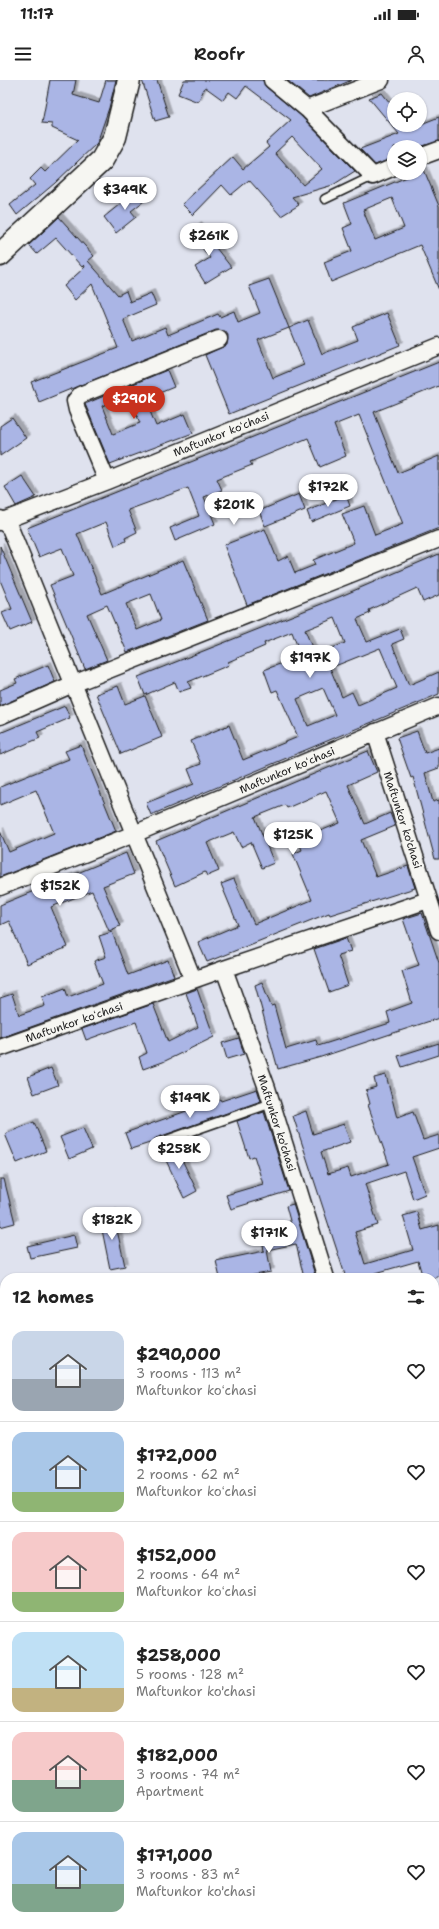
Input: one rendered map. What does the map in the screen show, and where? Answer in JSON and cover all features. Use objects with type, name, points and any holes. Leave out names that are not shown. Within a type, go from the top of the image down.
[{"type":"street","points":[[0,255],[102,160],[114,137],[129,80]]},
{"type":"street","points":[[272,80],[307,109],[373,176],[387,171]]},
{"type":"street","points":[[307,109],[381,80]]},
{"type":"street","points":[[427,154],[439,150]]},
{"type":"street","points":[[107,481],[77,410],[75,401],[80,394],[219,339]]},
{"type":"street","name":"Maftunkor koʻchasi","points":[[1,521],[107,481],[439,346]]},
{"type":"street","name":"Maftunkor koʻchasi","points":[[1,521],[10,528],[193,979]]},
{"type":"street","points":[[0,716],[73,684],[439,539]]},
{"type":"street","name":"Maftunkor koʻchasi","points":[[0,887],[134,834],[439,706]]},
{"type":"street","name":"Maftunkor ko'chasi","points":[[375,732],[439,931]]},
{"type":"street","name":"Maftunkor koʻchasi","points":[[0,1048],[193,979],[428,900]]},
{"type":"street","name":"Maftunkor ko'chasi","points":[[224,969],[272,1103],[324,1273]]},
{"type":"lane","points":[[325,199],[373,176]]},
{"type":"lane","points":[[158,1143],[272,1103]]},
{"type":"building","points":[[50,80],[76,80],[73,95],[99,103],[106,80],[116,80],[109,108],[97,143],[55,183],[17,215],[10,205],[35,185],[30,179],[41,168],[45,172],[78,140],[52,128],[52,124],[42,123]]},
{"type":"building","points":[[142,80],[157,80],[169,117],[155,121]]},
{"type":"building","points":[[184,80],[263,80],[266,87],[301,116],[355,171],[333,185],[292,197],[299,205],[281,216],[249,180],[231,195],[222,185],[193,215],[182,204],[233,157],[243,169],[269,147],[266,143],[291,120],[246,86],[237,98],[229,92],[223,100],[205,87],[198,102],[178,94]],"holes":[[[292,137],[322,169],[303,185],[275,153]]]},
{"type":"building","points":[[287,80],[352,80],[309,98]]},
{"type":"building","points":[[382,93],[387,99],[387,120],[369,98]]},
{"type":"building","points":[[439,117],[439,141],[427,145],[427,140],[387,140],[387,161],[375,165],[360,149],[399,134],[397,132],[427,132],[427,122]]},
{"type":"building","points":[[427,177],[439,206],[439,290],[420,245],[331,282],[324,262],[352,251],[343,228],[352,224],[344,203],[400,180],[427,180]],"holes":[[[392,198],[404,228],[375,240],[363,210]]]},
{"type":"building","points":[[140,188],[148,198],[131,211],[136,217],[116,233],[104,217]]},
{"type":"building","points":[[59,217],[94,256],[88,261],[118,295],[126,291],[130,302],[151,293],[156,305],[123,319],[132,341],[165,327],[168,335],[218,314],[220,317],[234,311],[238,322],[260,313],[249,286],[269,279],[289,328],[308,320],[322,354],[358,340],[353,327],[387,313],[400,345],[229,414],[205,355],[227,345],[228,335],[225,331],[216,330],[39,402],[31,382],[118,348],[92,284],[75,300],[64,286],[85,267],[84,265],[82,267],[56,238],[37,254],[29,245]],"holes":[[[289,328],[304,365],[273,378],[258,340]]]},
{"type":"building","points":[[198,225],[231,267],[205,283],[195,267],[210,258],[190,232]]},
{"type":"building","points":[[439,362],[439,386],[374,412],[398,473],[439,456],[439,528],[247,605],[224,545],[265,529],[278,561],[288,556],[295,573],[315,565],[313,560],[354,543],[342,514],[364,506],[375,535],[403,524],[359,415],[334,425],[346,456],[320,467],[308,438],[250,462],[252,465],[217,479],[222,490],[204,497],[215,524],[175,541],[170,528],[199,516],[188,488],[128,510],[137,532],[125,538],[126,541],[115,546],[106,522],[77,534],[102,594],[183,560],[208,620],[127,652],[107,605],[87,614],[107,660],[85,669],[50,585],[73,576],[62,548],[39,557],[27,528]],"holes":[[[151,594],[161,620],[137,630],[126,604]]]},
{"type":"building","points":[[167,370],[174,387],[145,399],[156,426],[185,414],[193,433],[110,464],[85,404]],"holes":[[[128,395],[140,423],[113,434],[102,406]]]},
{"type":"building","points":[[12,418],[26,438],[0,456],[0,426]]},
{"type":"building","points":[[22,476],[36,497],[16,506],[5,487]]},
{"type":"building","points":[[299,494],[305,510],[265,526],[259,511]]},
{"type":"building","points":[[346,495],[350,506],[311,522],[307,511]]},
{"type":"building","points":[[0,546],[32,622],[10,631],[2,613],[12,609],[0,580]]},
{"type":"building","points":[[439,554],[439,595],[423,602],[417,588],[369,610],[370,613],[357,619],[367,642],[400,629],[404,639],[392,644],[409,685],[439,672],[439,694],[151,815],[146,803],[194,784],[188,769],[201,764],[191,741],[229,725],[243,760],[298,737],[277,690],[272,692],[264,670],[301,656],[292,632],[264,643],[265,646],[228,662],[229,665],[188,682],[191,688],[179,692],[175,682],[145,695],[138,677],[339,597]],"holes":[[[335,618],[345,643],[315,655],[305,630]],[[380,648],[397,688],[358,705],[352,692],[342,697],[330,668]],[[323,688],[335,715],[308,726],[297,699]]]},
{"type":"building","points":[[48,665],[55,682],[0,706],[0,690],[17,683],[15,679]]},
{"type":"building","points":[[118,686],[125,704],[145,696],[162,737],[121,754],[96,694]]},
{"type":"building","points":[[65,706],[70,718],[37,732],[40,738],[0,755],[0,733]]},
{"type":"building","points":[[417,731],[425,753],[439,748],[439,768],[425,773],[433,802],[439,800],[439,859],[435,859],[413,777],[411,778],[397,738]]},
{"type":"building","points":[[81,745],[116,831],[0,877],[0,831],[9,852],[54,833],[36,790],[0,805],[0,787],[69,759],[65,751]]},
{"type":"building","points":[[368,751],[377,772],[348,785],[365,824],[390,813],[395,826],[361,840],[376,877],[408,866],[415,888],[330,915],[329,913],[207,962],[198,942],[238,925],[221,884],[234,879],[254,924],[312,900],[293,854],[302,850],[298,840],[340,823],[326,791],[287,808],[285,805],[255,817],[274,863],[262,868],[251,842],[241,847],[234,832],[207,843],[219,871],[207,876],[205,872],[175,886],[156,841]]},
{"type":"building","points":[[126,853],[134,874],[103,886],[120,926],[109,931],[92,891],[51,907],[68,947],[27,964],[9,921],[0,925],[0,905]]},
{"type":"building","points":[[422,913],[439,963],[439,1018],[321,1057],[278,1069],[255,985],[262,982],[271,1006],[274,1005],[286,1049],[316,1040],[318,1046],[390,1023],[387,1012],[412,1003],[402,971],[419,965],[403,919]]},
{"type":"building","points":[[112,932],[128,975],[168,960],[174,976],[0,1038],[0,998],[12,994],[19,1015],[45,1006],[42,997],[65,988],[68,997],[103,984],[94,961],[106,957],[99,936]]},
{"type":"building","points":[[346,938],[351,951],[338,955],[348,985],[329,992],[314,949]]},
{"type":"building","points":[[197,989],[214,1037],[163,1062],[143,1069],[139,1057],[147,1053],[136,1022],[86,1040],[82,1029],[153,1004],[168,1042],[198,1027],[186,993]]},
{"type":"building","points":[[239,1038],[244,1054],[227,1059],[222,1043]]},
{"type":"building","points":[[439,1043],[439,1055],[402,1067],[398,1056]]},
{"type":"building","points":[[51,1068],[58,1085],[34,1094],[28,1077]]},
{"type":"building","points":[[386,1075],[397,1118],[413,1112],[423,1140],[439,1135],[439,1148],[412,1157],[425,1194],[413,1199],[404,1171],[365,1184],[378,1225],[355,1232],[365,1264],[413,1250],[403,1216],[417,1212],[422,1230],[439,1225],[439,1273],[422,1273],[418,1261],[376,1273],[344,1273],[293,1116],[306,1111],[313,1134],[344,1124],[350,1142],[321,1152],[328,1174],[348,1168],[351,1177],[389,1164],[368,1105],[370,1104],[366,1090],[376,1087],[374,1078]]},
{"type":"building","points":[[257,1089],[261,1101],[156,1138],[153,1142],[131,1149],[125,1133],[220,1099],[221,1101]]},
{"type":"building","points":[[264,1112],[289,1191],[231,1209],[226,1195],[263,1184],[254,1156],[249,1158],[237,1121]]},
{"type":"building","points":[[34,1122],[46,1151],[17,1163],[5,1134]]},
{"type":"building","points":[[83,1128],[92,1149],[69,1159],[60,1137]]},
{"type":"building","points":[[174,1143],[197,1191],[184,1198],[160,1148]]},
{"type":"building","points":[[0,1179],[4,1179],[15,1223],[0,1227]]},
{"type":"building","points":[[293,1204],[314,1273],[303,1273],[296,1244],[267,1250],[271,1272],[219,1273],[216,1261],[264,1251],[262,1238],[293,1232],[286,1206]]},
{"type":"building","points":[[113,1212],[125,1266],[110,1269],[99,1215]]},
{"type":"building","points":[[74,1235],[77,1248],[30,1258],[27,1246]]}]
